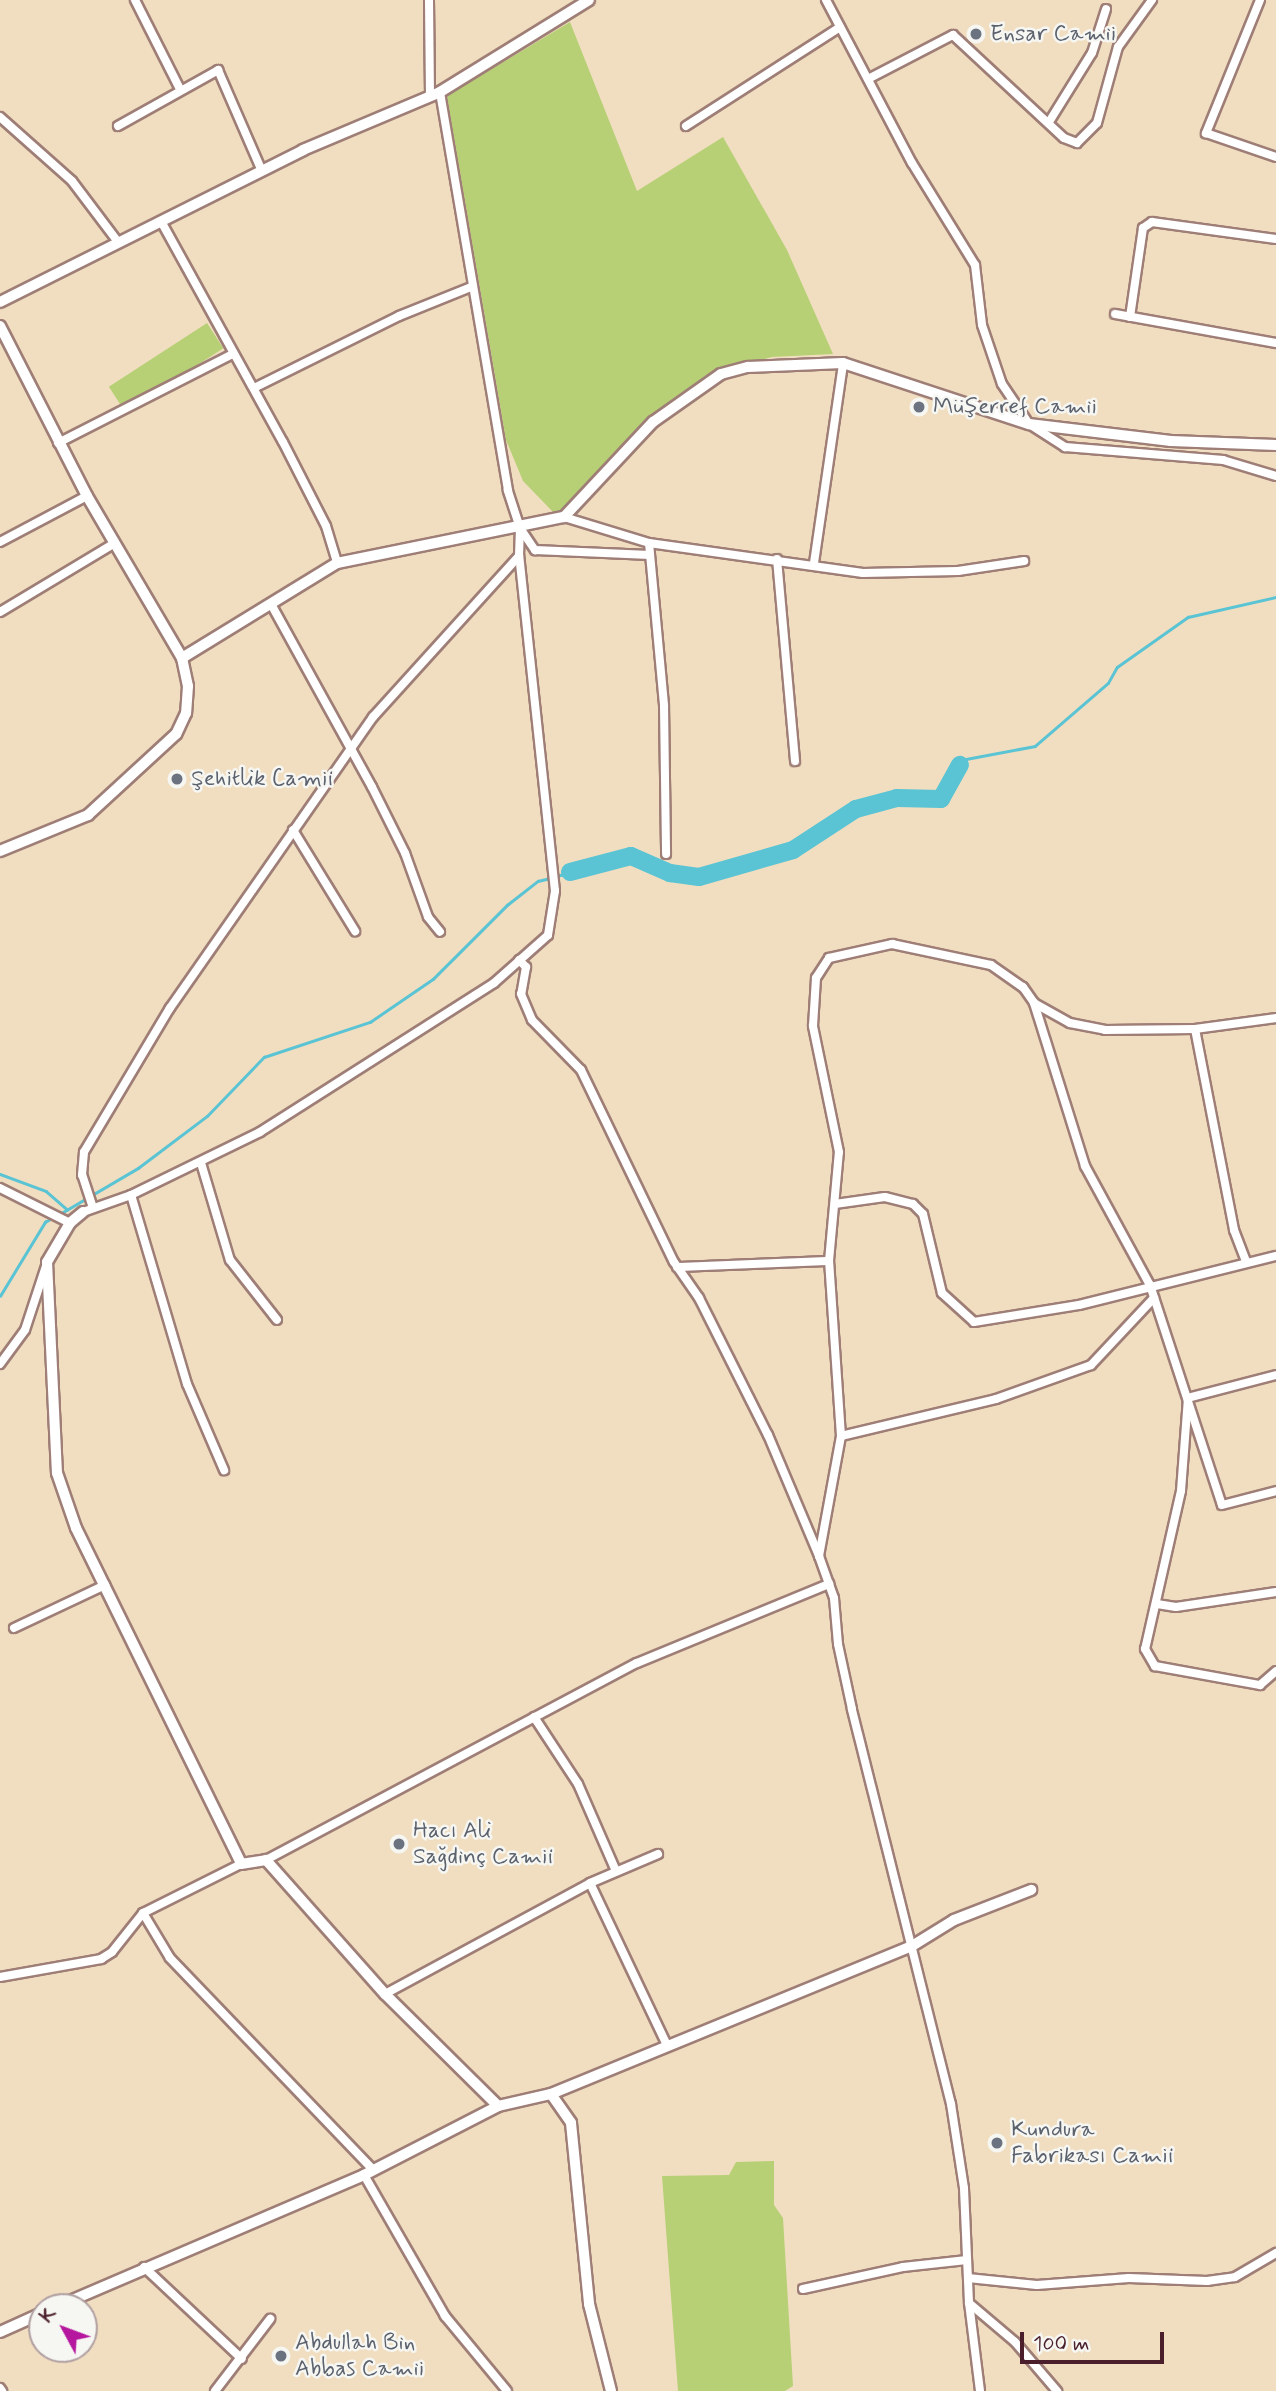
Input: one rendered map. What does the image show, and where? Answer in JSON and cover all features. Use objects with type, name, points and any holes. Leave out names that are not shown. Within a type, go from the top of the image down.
[{"type":"street","points":[[135,0],[180,89]]},
{"type":"street","points":[[429,0],[435,93],[508,490],[520,528],[535,550],[650,555]]},
{"type":"street","points":[[0,302],[262,171],[435,93],[589,0]]},
{"type":"street","points":[[826,0],[912,163],[975,265],[982,325],[1002,384],[1029,424],[1065,447],[1223,460],[1276,476]]},
{"type":"street","points":[[868,79],[953,35],[1071,143],[1081,142],[1092,132],[1118,47],[1152,0]]},
{"type":"street","points":[[1260,0],[1206,133],[1276,158]]},
{"type":"street","points":[[1049,122],[1092,53],[1106,9]]},
{"type":"street","points":[[686,126],[841,27]]},
{"type":"street","points":[[118,126],[218,70],[262,171]]},
{"type":"street","points":[[0,117],[72,181],[118,243]]},
{"type":"street","points":[[1130,317],[1143,228],[1152,222],[1276,239]]},
{"type":"street","points":[[162,223],[254,388],[326,526],[337,564]]},
{"type":"street","points":[[254,388],[399,316],[471,287]]},
{"type":"street","points":[[1115,314],[1276,344]]},
{"type":"street","points":[[0,326],[87,496],[182,658],[188,686],[186,713],[176,734],[88,815],[0,851]]},
{"type":"street","points":[[58,443],[233,354]]},
{"type":"street","points":[[565,517],[653,422],[721,374],[782,362],[843,363],[1029,424],[1171,441],[1276,444]]},
{"type":"street","points":[[814,563],[843,363]]},
{"type":"street","points":[[0,542],[87,496]]},
{"type":"street","points":[[182,658],[337,564],[565,517],[649,543],[814,563],[863,573],[958,570],[1024,561]]},
{"type":"street","points":[[0,1364],[25,1330],[47,1262],[69,1221],[89,1207],[131,1195],[260,1132],[494,984],[548,934],[555,891],[519,556],[520,528]]},
{"type":"street","points":[[0,612],[115,543]]},
{"type":"street","points":[[649,543],[664,706],[666,855]]},
{"type":"street","points":[[89,1207],[82,1175],[84,1152],[170,1007],[349,747],[460,616],[519,556]]},
{"type":"street","points":[[777,559],[795,761]]},
{"type":"street","points":[[271,604],[405,853],[428,916],[440,932]]},
{"type":"street","points":[[293,830],[355,931]]},
{"type":"street","points":[[819,1556],[841,1436],[829,1261],[839,1153],[813,1026],[816,978],[830,958],[892,944],[990,965],[1023,987],[1034,1003],[1085,1166],[1150,1285],[1222,1504],[1276,1491]]},
{"type":"street","points":[[519,960],[526,967],[521,994],[533,1020],[581,1070],[677,1267],[699,1298],[768,1435],[829,1584],[852,1709],[951,2104],[964,2188],[969,2303],[980,2391]]},
{"type":"street","points":[[1034,1003],[1070,1023],[1105,1030],[1195,1030],[1276,1018]]},
{"type":"street","points":[[1195,1030],[1234,1230],[1246,1262]]},
{"type":"street","points":[[201,1163],[230,1260],[277,1320]]},
{"type":"street","points":[[0,1188],[69,1221]]},
{"type":"street","points":[[131,1195],[187,1384],[224,1470]]},
{"type":"street","points":[[835,1204],[885,1197],[913,1204],[923,1214],[942,1293],[974,1322],[1079,1306],[1150,1285],[1276,1256]]},
{"type":"street","points":[[677,1267],[829,1261]]},
{"type":"street","points":[[47,1262],[57,1473],[76,1528],[242,1864]]},
{"type":"street","points":[[841,1436],[996,1399],[1091,1365],[1154,1298]]},
{"type":"street","points":[[1188,1398],[1276,1375]]},
{"type":"street","points":[[1188,1398],[1181,1490],[1145,1649],[1155,1665],[1260,1685],[1276,1671]]},
{"type":"street","points":[[0,1977],[101,1959],[112,1952],[143,1913],[242,1864],[266,1860],[637,1663],[829,1584]]},
{"type":"street","points":[[14,1628],[105,1586]]},
{"type":"street","points":[[1157,1604],[1176,1607],[1276,1592]]},
{"type":"street","points":[[534,1717],[578,1784],[616,1871]]},
{"type":"street","points":[[385,1994],[590,1883],[659,1854]]},
{"type":"street","points":[[266,1860],[385,1994],[498,2106]]},
{"type":"street","points":[[590,1883],[667,2045]]},
{"type":"street","points":[[87,2293],[368,2172],[498,2106],[551,2094],[912,1946],[954,1920],[1031,1889]]},
{"type":"street","points":[[143,1913],[170,1958],[368,2172],[445,2316],[507,2391]]},
{"type":"street","points":[[551,2094],[571,2123],[589,2304],[611,2391]]},
{"type":"street","points":[[968,2278],[1037,2285],[1129,2278],[1207,2281],[1235,2277],[1276,2253]]},
{"type":"street","points":[[803,2289],[903,2267],[967,2260]]},
{"type":"street","points":[[144,2267],[242,2359]]},
{"type":"street","points":[[969,2303],[1015,2342],[1057,2391]]},
{"type":"street","points":[[215,2391],[270,2319]]},
{"type":"street","points":[[0,2333],[28,2320]]},
{"type":"green space","points":[[570,22],[637,191],[723,137],[787,250],[833,354],[772,357],[705,376],[659,413],[566,514],[554,513],[523,481],[506,440],[447,96]]},
{"type":"green space","points":[[207,323],[223,348],[125,412],[109,387]]},
{"type":"green space","points":[[774,2161],[774,2205],[783,2218],[793,2386],[785,2391],[678,2391],[662,2176],[729,2175],[736,2162]]},
{"type":"waterway","points":[[960,765],[966,759],[1035,746],[1108,683],[1117,667],[1188,617],[1276,597]]},
{"type":"waterway","points":[[570,872],[631,856],[670,873],[699,877],[793,850],[856,809],[897,798],[941,799],[960,765]]},
{"type":"waterway","points":[[557,876],[570,872]]},
{"type":"waterway","points":[[58,1215],[138,1168],[207,1116],[264,1057],[370,1022],[433,979],[507,905],[538,881],[550,878]]},
{"type":"waterway","points":[[0,1174],[46,1191],[67,1209]]},
{"type":"waterway","points":[[0,1296],[45,1222],[52,1218]]},
{"type":"place","name":"Ensar Camii","points":[[976,34]]},
{"type":"place","name":"Müşerref Camii","points":[[919,407]]},
{"type":"place","name":"Şehitlik Camii","points":[[177,779]]},
{"type":"place","name":"Hacı Ali Sağdinç Camii","points":[[399,1844]]},
{"type":"place","name":"Kundura Fabrikası Camii","points":[[997,2143]]},
{"type":"place","name":"Abdullah Bin Abbas Camii","points":[[281,2356]]}]
